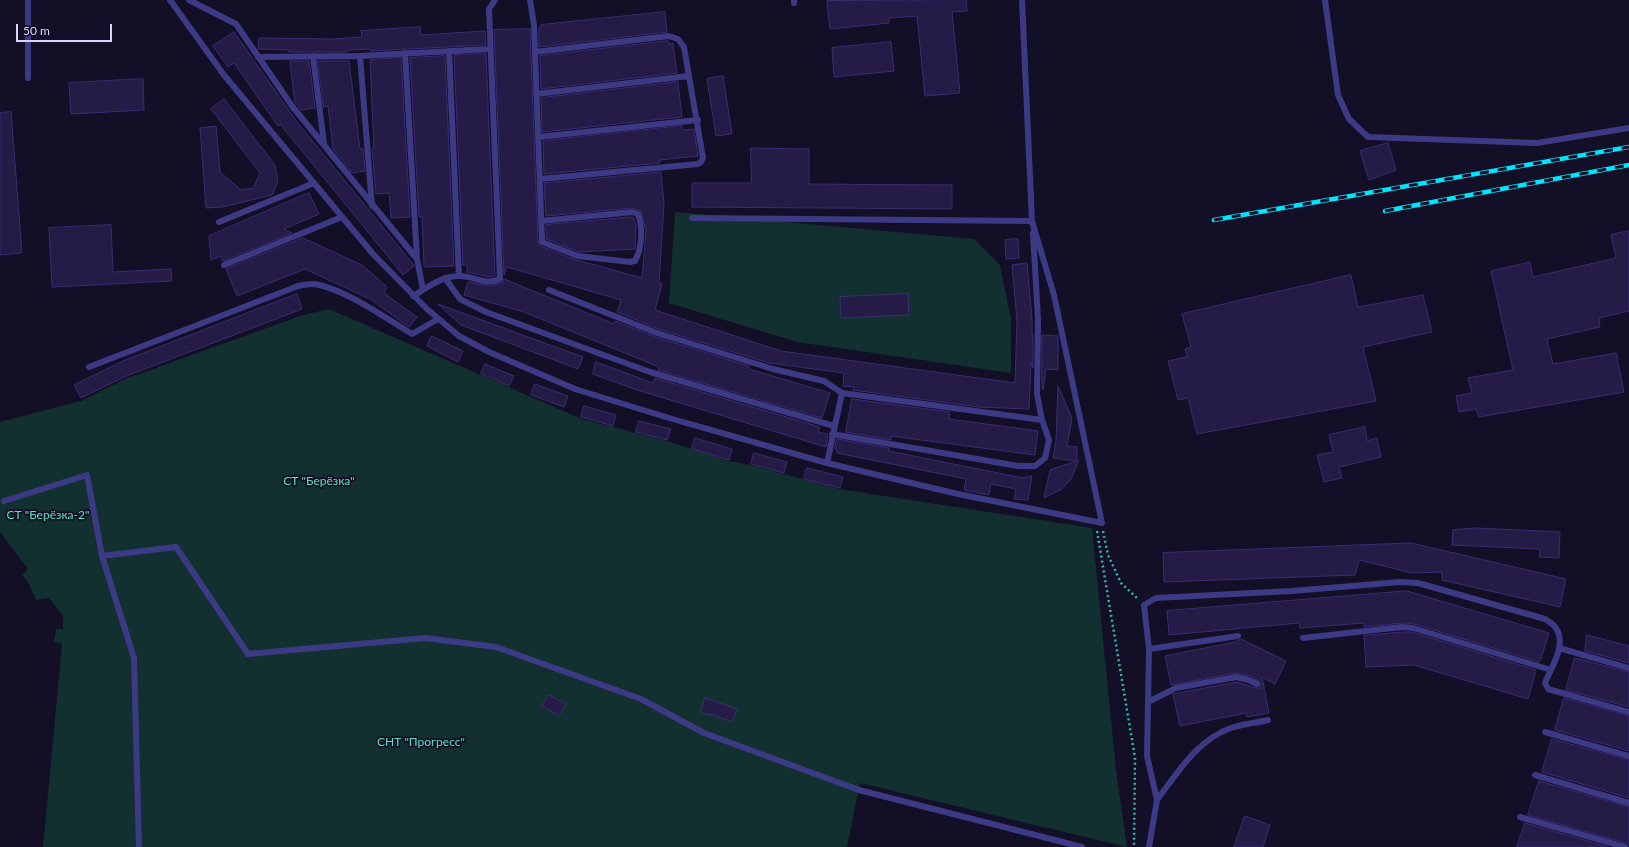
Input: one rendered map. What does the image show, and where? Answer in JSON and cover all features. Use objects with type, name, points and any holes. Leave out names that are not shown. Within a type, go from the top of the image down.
[{"type":"lane","points":[[28,0],[28,78]]},
{"type":"lane","points":[[170,0],[224,75],[373,254],[413,296],[459,336],[490,352],[575,389],[827,463],[958,494],[1099,522],[1054,295],[1032,221]]},
{"type":"lane","points":[[188,0],[236,24],[292,106],[372,206],[417,259]]},
{"type":"lane","points":[[413,296],[445,278],[459,276],[487,282],[495,282],[500,279],[489,9],[495,0]]},
{"type":"lane","points":[[530,0],[534,25],[536,94],[540,179],[541,221],[542,242],[578,256],[630,262],[635,261],[639,254],[640,221],[638,214],[632,212],[541,221]]},
{"type":"lane","points":[[832,434],[1018,466],[1035,466],[1045,458],[1049,440],[1042,420],[1037,394],[1038,319],[1022,0]]},
{"type":"lane","points":[[1325,0],[1338,95],[1349,119],[1368,137],[1536,143],[1629,128]]},
{"type":"lane","points":[[535,52],[669,36],[678,39],[684,47],[698,120],[703,158],[702,162],[698,164],[540,179]]},
{"type":"lane","points":[[258,57],[360,56],[490,49]]},
{"type":"lane","points":[[450,51],[459,276]]},
{"type":"lane","points":[[405,53],[417,259],[424,290]]},
{"type":"lane","points":[[313,56],[324,145]]},
{"type":"lane","points":[[360,56],[372,206]]},
{"type":"lane","points":[[536,94],[689,76]]},
{"type":"lane","points":[[538,137],[698,120]]},
{"type":"lane","points":[[219,222],[314,183]]},
{"type":"lane","points":[[224,265],[342,216]]},
{"type":"lane","points":[[692,218],[1032,221]]},
{"type":"lane","points":[[445,278],[460,299],[486,312],[650,372],[834,426]]},
{"type":"lane","points":[[89,367],[298,286],[313,284],[331,289],[351,298],[412,334],[438,319]]},
{"type":"lane","points":[[549,290],[657,333],[773,369],[824,381],[842,393],[1042,420]]},
{"type":"lane","points":[[827,463],[842,393]]},
{"type":"lane","points":[[4,501],[87,475],[102,556],[134,658],[139,847]]},
{"type":"lane","points":[[102,556],[176,547],[248,654],[425,638],[496,647],[641,698],[704,733],[859,790],[1082,847]]},
{"type":"lane","points":[[1149,847],[1157,800],[1147,756],[1149,649],[1144,605],[1156,598],[1292,591],[1400,582],[1418,583],[1545,619],[1556,627],[1560,637],[1560,648],[1545,683],[1548,688],[1629,712]]},
{"type":"lane","points":[[1303,638],[1402,627],[1412,628],[1550,670]]},
{"type":"lane","points":[[1149,649],[1238,636]]},
{"type":"lane","points":[[1560,648],[1629,668]]},
{"type":"lane","points":[[1148,702],[1176,688],[1236,678],[1249,680],[1257,684]]},
{"type":"lane","points":[[1157,800],[1205,741],[1231,728],[1268,720]]},
{"type":"lane","points":[[1545,732],[1629,756]]},
{"type":"lane","points":[[1535,775],[1629,803]]},
{"type":"lane","points":[[1520,817],[1625,847]]},
{"type":"path","points":[[1099,522],[1108,555],[1121,584],[1144,605]]},
{"type":"path","points":[[1099,522],[1135,758],[1134,847]]},
{"type":"green space","points":[[675,212],[974,239],[1000,265],[1011,319],[1011,373],[797,342],[669,303]]},
{"type":"green space","name":"СТ \"Берёзка\"","points":[[329,309],[582,419],[667,441],[729,461],[751,465],[839,489],[1092,528],[1116,770],[1127,847],[860,783],[847,847],[43,847],[62,644],[54,642],[56,629],[63,629],[63,616],[49,598],[36,600],[28,582],[22,575],[28,569],[0,532],[0,422],[81,401],[125,379],[303,315]]},
{"type":"building","points":[[966,0],[967,11],[952,12],[960,93],[925,96],[917,16],[889,18],[889,23],[830,29],[827,1]]},
{"type":"building","points":[[665,12],[667,32],[539,47],[539,28],[541,28],[541,25]]},
{"type":"building","points":[[420,27],[421,35],[485,31],[486,45],[370,51],[370,49],[348,50],[348,52],[289,52],[288,50],[258,49],[259,38],[333,39],[362,37],[361,31]]},
{"type":"building","points":[[530,29],[538,242],[540,246],[577,260],[642,278],[646,231],[641,211],[632,208],[546,216],[544,183],[661,172],[664,204],[659,283],[662,284],[655,310],[781,351],[1015,383],[1017,320],[1012,265],[1027,263],[1033,335],[1033,368],[1031,363],[1029,409],[979,407],[853,390],[854,387],[843,386],[844,373],[769,363],[658,329],[617,312],[621,300],[507,267],[504,275],[494,30]]},
{"type":"building","points":[[234,32],[297,122],[413,264],[414,266],[403,275],[280,124],[278,126],[234,63],[228,67],[213,46]]},
{"type":"building","points":[[668,41],[669,44],[673,43],[677,73],[541,89],[540,56]]},
{"type":"building","points":[[891,42],[894,71],[834,77],[832,48]]},
{"type":"building","points":[[486,54],[495,276],[490,277],[467,272],[467,265],[463,265],[454,55]]},
{"type":"building","points":[[445,56],[454,266],[424,267],[422,216],[419,217],[410,58]]},
{"type":"building","points":[[401,58],[410,217],[391,218],[389,193],[376,194],[372,148],[374,148],[370,60]]},
{"type":"building","points":[[290,61],[309,61],[315,108],[301,110],[295,102]]},
{"type":"building","points":[[318,61],[349,61],[360,149],[363,149],[365,171],[352,173],[333,149],[328,106],[324,107]]},
{"type":"building","points":[[723,76],[732,134],[716,136],[707,79]]},
{"type":"building","points":[[143,79],[144,110],[71,114],[69,83]]},
{"type":"building","points":[[678,82],[682,117],[542,132],[541,98]]},
{"type":"building","points":[[224,99],[275,165],[278,182],[272,195],[223,207],[206,208],[200,128],[216,126],[220,172],[241,190],[253,188],[260,173],[211,109]]},
{"type":"building","points":[[11,112],[22,253],[0,255],[0,113]]},
{"type":"building","points":[[682,126],[683,130],[694,129],[698,156],[660,160],[660,163],[544,174],[543,141]]},
{"type":"building","points":[[1388,143],[1396,170],[1369,180],[1360,151]]},
{"type":"building","points":[[751,148],[809,149],[809,184],[952,185],[952,209],[692,207],[692,183],[751,183]]},
{"type":"building","points":[[309,193],[319,214],[284,229],[292,233],[223,261],[221,256],[211,260],[209,236]]},
{"type":"building","points":[[631,217],[634,218],[636,226],[635,249],[579,252],[546,239],[546,225]]},
{"type":"building","points":[[111,225],[113,272],[171,269],[172,281],[52,287],[49,228]]},
{"type":"building","points":[[1629,231],[1629,311],[1599,318],[1600,327],[1547,339],[1553,364],[1616,353],[1624,392],[1479,417],[1476,409],[1459,412],[1456,396],[1472,393],[1468,378],[1513,370],[1491,271],[1530,262],[1533,277],[1616,258],[1611,235]]},
{"type":"building","points":[[303,238],[362,265],[387,287],[384,293],[417,317],[409,327],[370,299],[305,269],[237,296],[226,269]]},
{"type":"building","points":[[1018,239],[1019,258],[1006,259],[1005,240]]},
{"type":"building","points":[[1351,275],[1358,307],[1423,295],[1432,332],[1363,347],[1376,401],[1197,434],[1188,398],[1178,400],[1168,361],[1187,357],[1185,349],[1191,347],[1182,314]]},
{"type":"building","points":[[504,279],[614,324],[615,321],[656,337],[749,366],[749,369],[830,393],[822,418],[658,370],[659,367],[524,312],[464,295],[468,282],[490,286],[502,283]]},
{"type":"building","points":[[297,294],[302,309],[124,377],[81,398],[74,385],[123,361]]},
{"type":"building","points":[[908,294],[909,315],[841,318],[840,297]]},
{"type":"building","points":[[438,304],[583,357],[578,369],[461,325]]},
{"type":"building","points":[[1042,335],[1058,336],[1058,370],[1046,369],[1043,390],[1042,386]]},
{"type":"building","points":[[432,336],[463,351],[458,362],[427,346]]},
{"type":"building","points":[[596,362],[653,383],[655,378],[820,427],[818,432],[828,434],[826,447],[637,390],[593,374]]},
{"type":"building","points":[[485,364],[514,376],[509,386],[481,374]]},
{"type":"building","points":[[535,384],[568,396],[564,407],[531,395]]},
{"type":"building","points":[[1058,386],[1072,418],[1067,446],[1077,447],[1077,460],[1079,460],[1071,479],[1062,489],[1044,498],[1050,470],[1076,461],[1053,458],[1056,441]]},
{"type":"building","points":[[852,399],[950,412],[949,419],[1038,431],[1035,455],[891,436],[891,440],[846,432]]},
{"type":"building","points":[[584,406],[616,415],[613,426],[581,417]]},
{"type":"building","points":[[639,421],[671,429],[667,440],[636,432]]},
{"type":"building","points":[[1365,427],[1367,441],[1377,438],[1381,457],[1339,467],[1342,478],[1324,482],[1317,455],[1333,452],[1329,435]]},
{"type":"building","points":[[695,438],[732,449],[729,460],[692,449]]},
{"type":"building","points":[[837,439],[889,448],[889,451],[1023,478],[1032,476],[1028,500],[1014,499],[1016,489],[991,484],[989,495],[964,490],[966,479],[837,453],[837,450],[835,449]]},
{"type":"building","points":[[754,453],[787,462],[784,473],[751,464]]},
{"type":"building","points":[[807,468],[843,477],[840,488],[804,479]]},
{"type":"building","points":[[1477,528],[1560,532],[1559,558],[1539,557],[1540,549],[1452,545],[1453,530]]},
{"type":"building","points":[[1411,543],[1566,579],[1560,607],[1442,580],[1442,572],[1412,573],[1359,560],[1355,575],[1164,582],[1163,553]]},
{"type":"building","points":[[1407,591],[1549,633],[1541,659],[1539,662],[1414,624],[1402,623],[1364,627],[1364,623],[1300,628],[1299,623],[1169,635],[1167,611]]},
{"type":"building","points":[[1412,632],[1536,670],[1528,699],[1414,665],[1366,667],[1364,636]]},
{"type":"building","points":[[1587,635],[1629,646],[1629,663],[1585,651]]},
{"type":"building","points":[[1241,639],[1286,661],[1275,684],[1262,677],[1269,713],[1247,717],[1246,713],[1180,726],[1173,694],[1236,682],[1260,688],[1261,683],[1251,676],[1235,673],[1171,685],[1165,656],[1235,642]]},
{"type":"building","points":[[1575,658],[1629,672],[1629,707],[1566,690]]},
{"type":"building","points":[[549,695],[566,704],[559,716],[542,706]]},
{"type":"building","points":[[705,698],[737,709],[732,722],[711,714],[701,713]]},
{"type":"building","points":[[1564,698],[1629,716],[1629,751],[1555,730]]},
{"type":"building","points":[[1552,739],[1629,760],[1629,798],[1542,772]]},
{"type":"building","points":[[1539,781],[1629,807],[1629,845],[1528,815]]},
{"type":"building","points":[[1245,816],[1270,825],[1263,847],[1234,847]]},
{"type":"building","points":[[1525,823],[1609,847],[1517,847]]},
{"type":"railway","points":[[1214,220],[1629,147]]},
{"type":"railway","points":[[1385,211],[1629,165]]},
{"type":"park label","name":"СТ \"Берёзка-2\"","points":[[48,515]]},
{"type":"park label","name":"СНТ \"Прогресс\"","points":[[421,742]]}]
